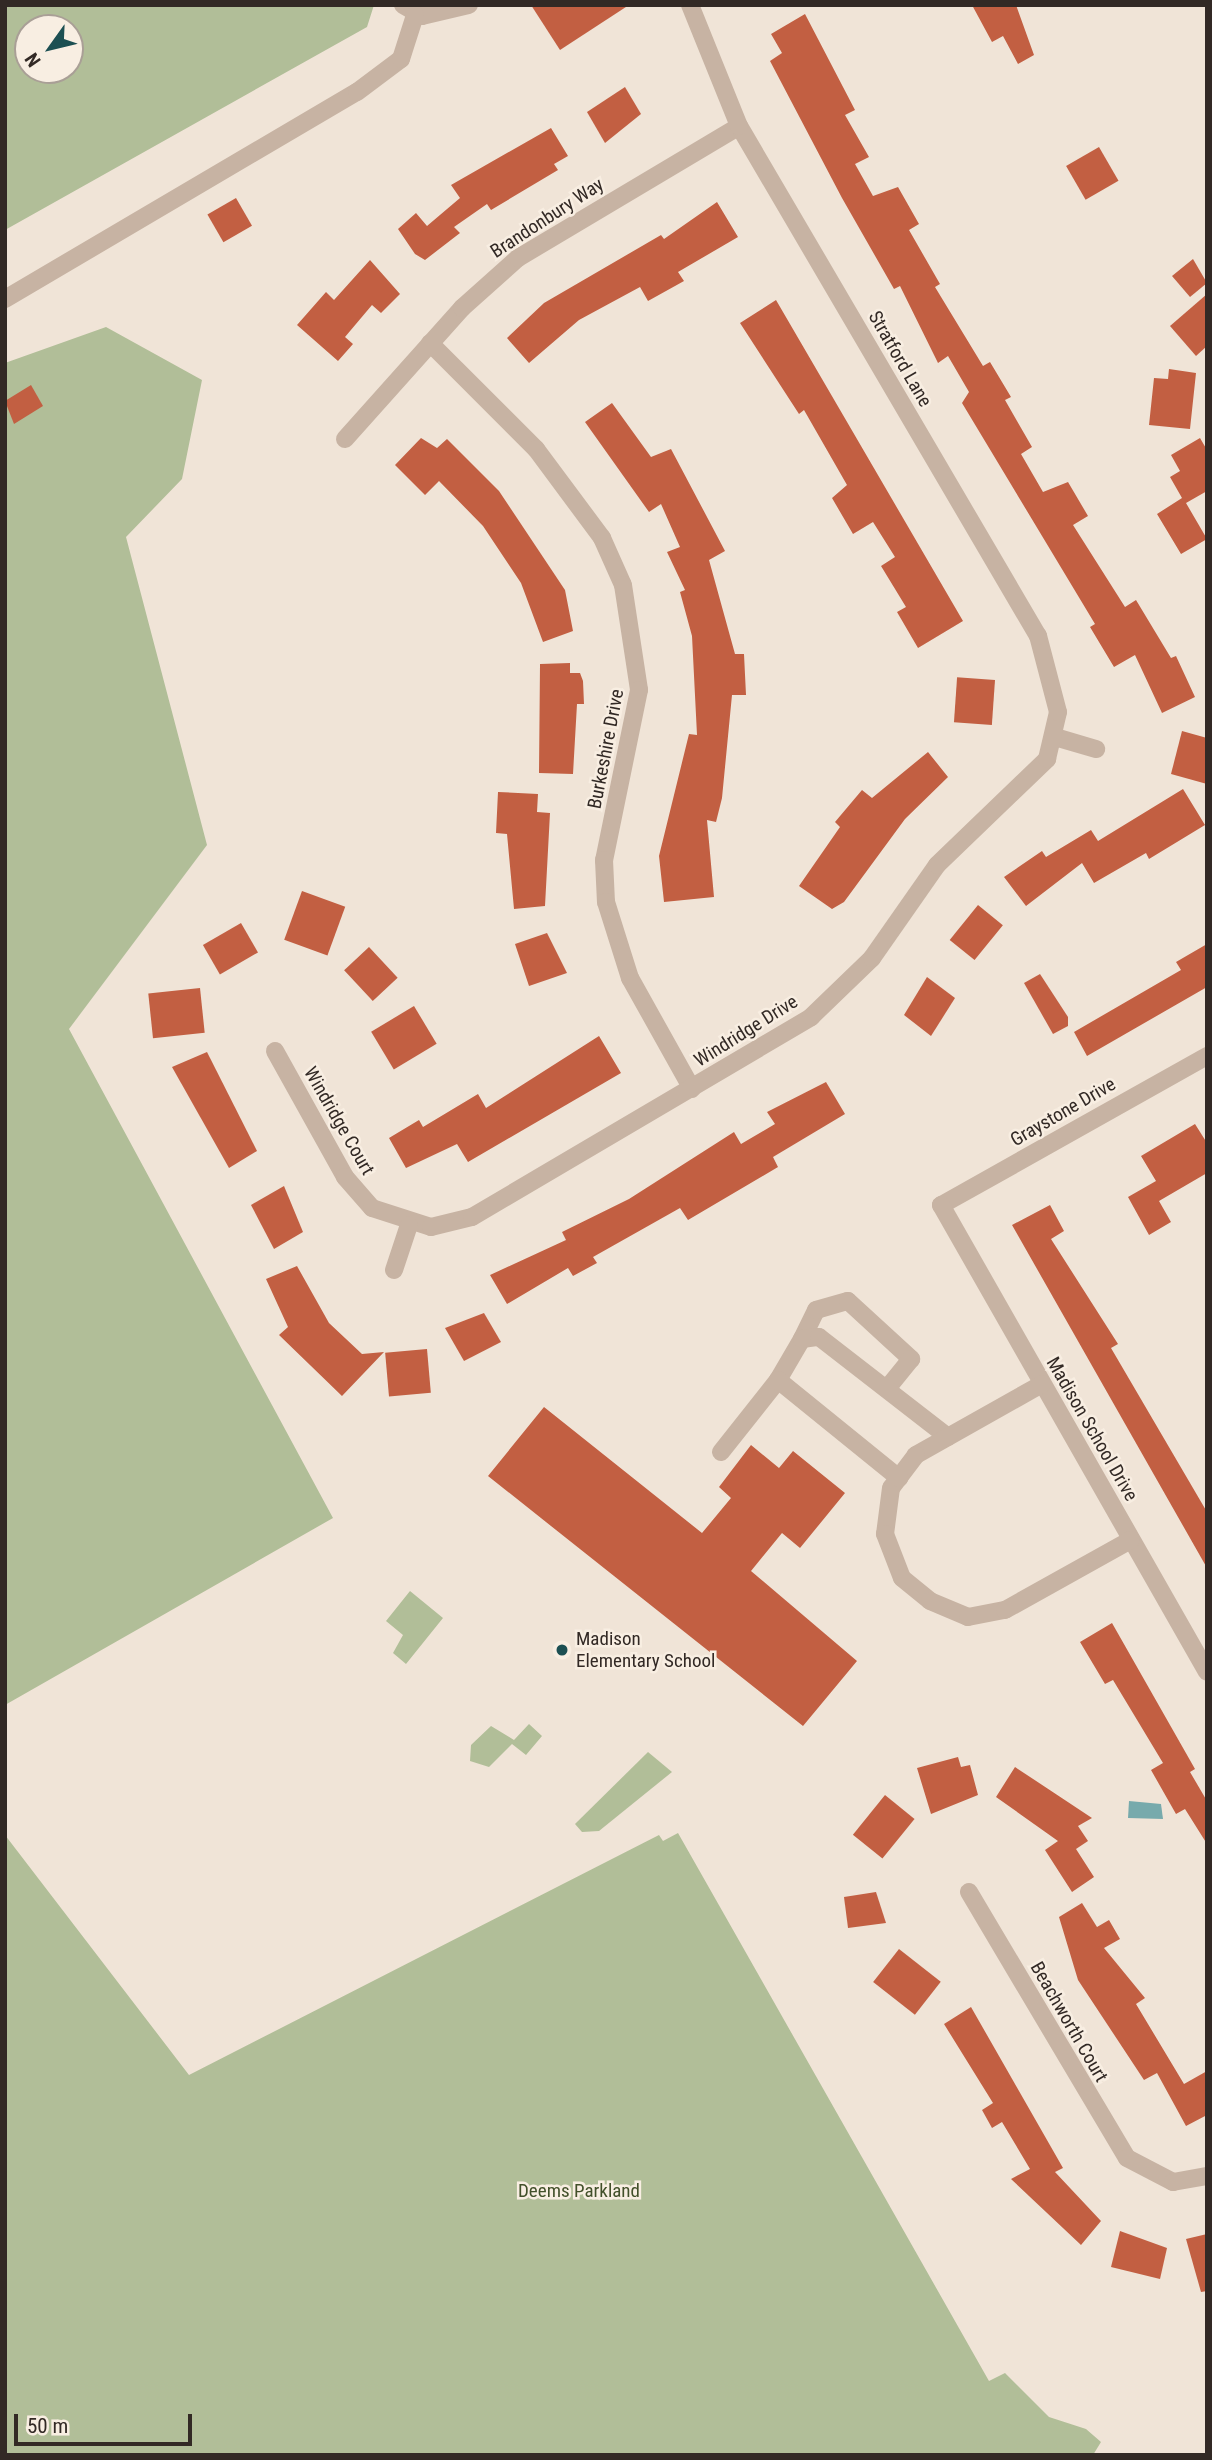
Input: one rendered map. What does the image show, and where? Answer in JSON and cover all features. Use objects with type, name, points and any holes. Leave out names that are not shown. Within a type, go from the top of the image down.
[{"type":"street","points":[[5,299],[357,92],[401,59],[409,10],[469,5]]},
{"type":"street","name":"Stratford Lane","points":[[690,5],[739,126],[1038,636],[1056,686],[1055,737]]},
{"type":"street","name":"Brandonbury Way","points":[[345,439],[430,343],[518,258],[739,126]]},
{"type":"street","name":"Burkeshire Drive","points":[[430,343],[544,458],[602,538],[623,585],[640,678],[604,860],[606,902],[630,978],[692,1089]]},
{"type":"street","points":[[1055,737],[1096,749]]},
{"type":"street","name":"Windridge Drive","points":[[410,1225],[472,1217],[783,1036],[839,992],[937,865],[1033,779],[1055,737]]},
{"type":"street","name":"Windridge Court","points":[[275,1051],[358,1194],[410,1225]]},
{"type":"street","name":"Graystone Drive","points":[[942,1205],[1207,1056]]},
{"type":"street","name":"Madison School Drive","points":[[942,1205],[1207,1672]]},
{"type":"street","points":[[394,1270],[410,1225]]},
{"type":"street","points":[[721,1452],[778,1380],[816,1310],[848,1301],[911,1359],[887,1390]]},
{"type":"street","points":[[802,1339],[819,1337],[948,1437]]},
{"type":"street","points":[[778,1380],[899,1478]]},
{"type":"street","points":[[1042,1384],[916,1455],[891,1488],[885,1534],[902,1578],[930,1601],[968,1617],[1005,1610],[1131,1540]]},
{"type":"street","name":"Beachworth Court","points":[[969,1892],[1116,2145],[1139,2170],[1173,2182],[1207,2176]]},
{"type":"green space","points":[[5,5],[374,5],[367,27],[5,230]]},
{"type":"green space","points":[[106,327],[202,380],[182,479],[126,537],[207,845],[69,1029],[333,1518],[5,1705],[5,363]]},
{"type":"green space","points":[[410,1591],[443,1618],[406,1664],[393,1653],[403,1635],[386,1621]]},
{"type":"green space","points":[[529,1724],[542,1736],[526,1755],[512,1744],[489,1767],[470,1761],[471,1745],[491,1726],[514,1740]]},
{"type":"green space","points":[[648,1752],[672,1772],[599,1831],[582,1832],[575,1824]]},
{"type":"green space","name":"Deems Parkland","points":[[678,1833],[989,2381],[1005,2373],[1049,2417],[1086,2429],[1101,2442],[1093,2455],[5,2455],[5,1835],[189,2075],[659,1835],[663,1841]]},
{"type":"water","points":[[1129,1801],[1161,1804],[1163,1819],[1128,1818]]},
{"type":"building","points":[[531,5],[629,5],[560,50]]},
{"type":"building","points":[[972,5],[1016,5],[1034,55],[1018,64],[1003,36],[992,42]]},
{"type":"building","points":[[805,14],[855,110],[845,115],[869,157],[855,164],[873,196],[898,187],[919,224],[909,230],[940,284],[935,287],[983,366],[990,362],[1011,397],[1005,400],[1032,447],[1021,454],[1043,492],[1068,482],[1088,516],[1073,525],[1125,607],[1136,600],[1171,658],[1176,656],[1195,697],[1162,713],[1135,655],[1114,667],[1090,627],[1095,624],[962,403],[969,392],[948,356],[938,363],[900,286],[894,289],[842,198],[770,61],[782,53],[771,34]]},
{"type":"building","points":[[625,87],[641,114],[605,143],[587,112]]},
{"type":"building","points":[[551,128],[568,156],[554,164],[558,170],[491,210],[487,204],[454,227],[460,233],[425,260],[415,254],[398,229],[416,213],[427,226],[460,198],[451,185]]},
{"type":"building","points":[[1099,147],[1118,181],[1086,200],[1066,166]]},
{"type":"building","points":[[236,198],[252,226],[223,242],[207,214]]},
{"type":"building","points":[[717,202],[738,237],[678,272],[684,281],[648,301],[640,287],[579,320],[529,363],[507,338],[544,303],[661,235],[664,239]]},
{"type":"building","points":[[1193,259],[1207,283],[1190,297],[1172,276]]},
{"type":"building","points":[[370,260],[400,294],[381,313],[372,305],[345,337],[353,344],[338,361],[297,325],[326,292],[334,300]]},
{"type":"building","points":[[1207,294],[1207,346],[1196,356],[1170,326]]},
{"type":"building","points":[[776,300],[963,621],[918,648],[897,612],[906,607],[881,566],[895,557],[873,522],[853,534],[832,498],[847,485],[804,410],[799,414],[740,323]]},
{"type":"building","points":[[1169,369],[1196,373],[1190,429],[1149,425],[1154,378],[1168,379]]},
{"type":"building","points":[[31,385],[43,406],[14,424],[5,401]]},
{"type":"building","points":[[612,403],[651,457],[671,449],[725,551],[709,560],[735,654],[744,654],[746,695],[732,695],[722,798],[716,822],[707,820],[714,897],[664,902],[659,856],[689,734],[697,735],[692,636],[680,592],[685,590],[667,552],[680,547],[661,504],[649,512],[585,422]]},
{"type":"building","points":[[421,438],[437,448],[447,439],[499,491],[565,590],[573,631],[543,642],[521,583],[483,526],[439,481],[425,495],[395,465]]},
{"type":"building","points":[[1200,438],[1207,450],[1207,491],[1186,503],[1207,539],[1181,554],[1157,514],[1182,498],[1170,477],[1180,471],[1171,455]]},
{"type":"building","points":[[570,663],[570,673],[580,673],[583,681],[584,704],[577,704],[573,774],[539,773],[540,664]]},
{"type":"building","points":[[957,677],[995,680],[992,725],[954,722]]},
{"type":"building","points":[[1182,731],[1207,738],[1207,784],[1171,774]]},
{"type":"building","points":[[928,752],[948,777],[905,819],[844,902],[832,909],[799,886],[840,827],[835,822],[862,790],[872,798]]},
{"type":"building","points":[[1183,789],[1205,825],[1149,859],[1146,853],[1094,883],[1082,863],[1026,906],[1004,877],[1042,851],[1046,857],[1091,830],[1098,841]]},
{"type":"building","points":[[498,792],[538,794],[537,812],[550,813],[545,906],[514,909],[507,834],[496,833]]},
{"type":"building","points":[[302,891],[345,907],[327,956],[284,940]]},
{"type":"building","points":[[978,905],[1003,925],[975,960],[950,940]]},
{"type":"building","points":[[241,923],[258,952],[220,974],[203,945]]},
{"type":"building","points":[[547,933],[567,973],[529,986],[515,944]]},
{"type":"building","points":[[1207,944],[1207,987],[1087,1056],[1074,1032],[1181,970],[1176,962]]},
{"type":"building","points":[[369,947],[398,978],[373,1001],[344,970]]},
{"type":"building","points":[[1040,974],[1068,1017],[1068,1026],[1053,1034],[1024,983]]},
{"type":"building","points":[[927,977],[955,998],[931,1036],[904,1015]]},
{"type":"building","points":[[200,988],[205,1033],[153,1038],[148,993]]},
{"type":"building","points":[[414,1006],[437,1044],[394,1069],[371,1032]]},
{"type":"building","points":[[599,1036],[621,1073],[468,1162],[457,1144],[406,1168],[389,1138],[419,1120],[423,1127],[478,1094],[486,1108]]},
{"type":"building","points":[[207,1052],[257,1151],[229,1168],[172,1067]]},
{"type":"building","points":[[826,1082],[845,1114],[773,1157],[778,1167],[688,1220],[680,1208],[593,1257],[597,1263],[573,1276],[568,1268],[507,1304],[490,1275],[566,1240],[562,1232],[629,1199],[734,1132],[741,1144],[775,1124],[767,1112]]},
{"type":"building","points":[[1195,1124],[1207,1143],[1207,1173],[1159,1201],[1171,1222],[1149,1235],[1128,1197],[1156,1181],[1141,1156]]},
{"type":"building","points":[[284,1186],[303,1232],[274,1249],[251,1205]]},
{"type":"building","points":[[1050,1205],[1064,1231],[1051,1239],[1118,1344],[1111,1348],[1207,1512],[1207,1568],[1012,1225]]},
{"type":"building","points":[[297,1266],[329,1323],[362,1354],[384,1352],[342,1396],[279,1335],[288,1327],[266,1279]]},
{"type":"building","points":[[484,1313],[501,1342],[464,1361],[445,1328]]},
{"type":"building","points":[[427,1349],[431,1393],[389,1396],[385,1353]]},
{"type":"building","points":[[544,1407],[702,1533],[731,1498],[719,1487],[751,1445],[779,1468],[793,1451],[845,1493],[800,1548],[782,1533],[751,1571],[857,1661],[803,1726],[488,1476]]},
{"type":"building","points":[[1112,1623],[1195,1769],[1190,1772],[1207,1801],[1207,1844],[1185,1809],[1176,1814],[1151,1770],[1163,1763],[1113,1680],[1105,1684],[1080,1642]]},
{"type":"building","points":[[958,1757],[961,1767],[970,1765],[978,1795],[931,1814],[917,1768]]},
{"type":"building","points":[[1015,1767],[1092,1818],[1078,1826],[1088,1841],[1076,1849],[1094,1877],[1072,1892],[1045,1850],[1058,1841],[996,1797]]},
{"type":"building","points":[[885,1795],[915,1819],[882,1859],[853,1835]]},
{"type":"building","points":[[876,1892],[886,1923],[848,1928],[844,1897]]},
{"type":"building","points":[[1082,1903],[1097,1927],[1109,1920],[1120,1939],[1104,1948],[1145,1998],[1136,2004],[1184,2084],[1207,2071],[1207,2115],[1186,2126],[1157,2073],[1144,2080],[1078,1980],[1059,1917]]},
{"type":"building","points":[[899,1949],[941,1982],[915,2015],[873,1982]]},
{"type":"building","points":[[971,2007],[1063,2168],[1055,2172],[1101,2221],[1081,2245],[1011,2179],[1030,2169],[1002,2122],[992,2128],[982,2110],[993,2103],[944,2024]]},
{"type":"building","points":[[1120,2231],[1167,2248],[1160,2279],[1111,2267]]},
{"type":"building","points":[[1207,2234],[1207,2291],[1201,2292],[1186,2239]]},
{"type":"place","name":"Madison Elementary School","points":[[562,1650]]}]
